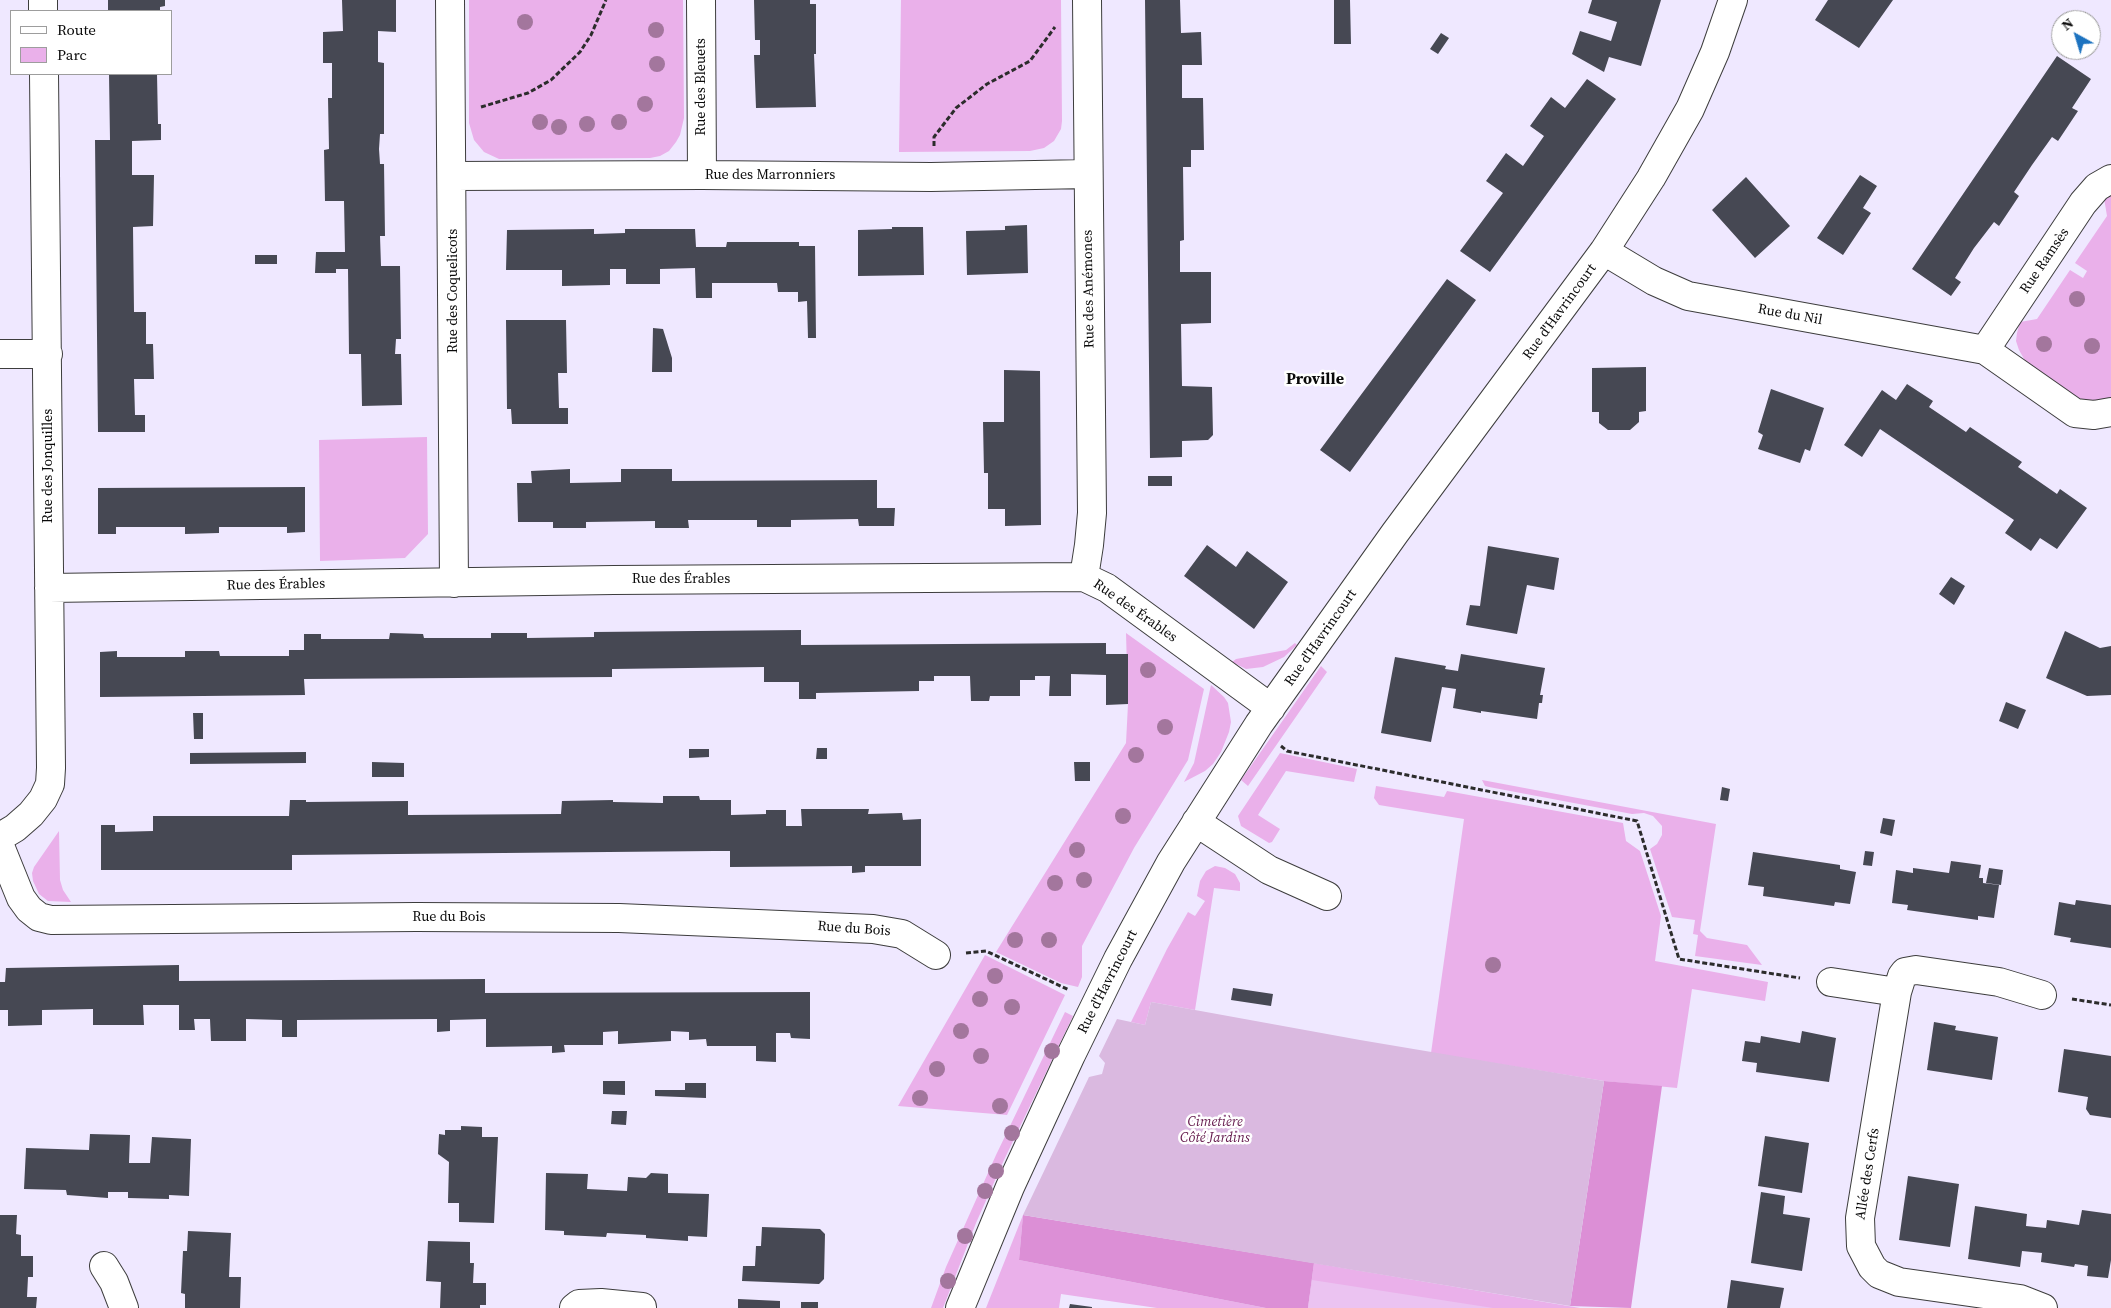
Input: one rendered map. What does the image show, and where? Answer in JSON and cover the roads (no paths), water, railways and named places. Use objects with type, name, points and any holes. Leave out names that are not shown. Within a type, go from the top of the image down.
[{"type":"street","name":"Rue des Coquelicots","points":[[450,0],[454,583]]},
{"type":"street","name":"Rue des Bleuets","points":[[701,0],[702,175]]},
{"type":"street","name":"Rue d'Havrincourt","points":[[960,1308],[1025,1154],[1094,1007],[1151,898],[1196,822],[1265,716],[1395,533],[1604,251],[1651,178],[1690,109],[1715,52],[1733,0]]},
{"type":"street","name":"Rue des Anémones","points":[[1084,577],[1092,513],[1087,174],[1087,13]]},
{"type":"street","name":"Rue des Jonquilles","points":[[0,837],[15,828],[31,814],[43,799],[50,784],[51,768],[44,75]]},
{"type":"street","name":"Rue des Marronniers","points":[[452,176],[931,176],[1087,174]]},
{"type":"street","name":"Rue Ramsès","points":[[1985,350],[2083,204],[2097,187],[2111,179]]},
{"type":"street","name":"Rue du Nil","points":[[1604,251],[1654,281],[1688,296],[1985,350]]},
{"type":"street","points":[[1985,350],[2075,413],[2094,415],[2111,412]]},
{"type":"street","points":[[0,354],[48,354]]},
{"type":"street","name":"Rue des Érables","points":[[48,588],[1084,577],[1107,588],[1265,716]]},
{"type":"street","points":[[1196,822],[1269,870],[1327,896]]},
{"type":"street","name":"Rue du Bois","points":[[0,846],[21,898],[29,909],[39,917],[51,920],[454,916],[628,918],[874,928],[902,934],[936,955]]},
{"type":"street","name":"Allée des Cerfs","points":[[2042,995],[2000,982],[1916,970],[1906,972],[1902,976],[1897,992],[1860,1218],[1861,1246],[1866,1257],[1875,1271],[1888,1279],[1935,1288],[2020,1300],[2042,1308]]},
{"type":"street","points":[[1831,982],[1897,992]]},
{"type":"street","points":[[104,1266],[114,1282],[124,1308]]},
{"type":"street","points":[[574,1308],[579,1304],[602,1303],[642,1307]]},
{"type":"district","name":"Proville","points":[[1315,380]]},
{"type":"park label","name":"Cimetière Côté Jardins","points":[[1215,1130]]}]
